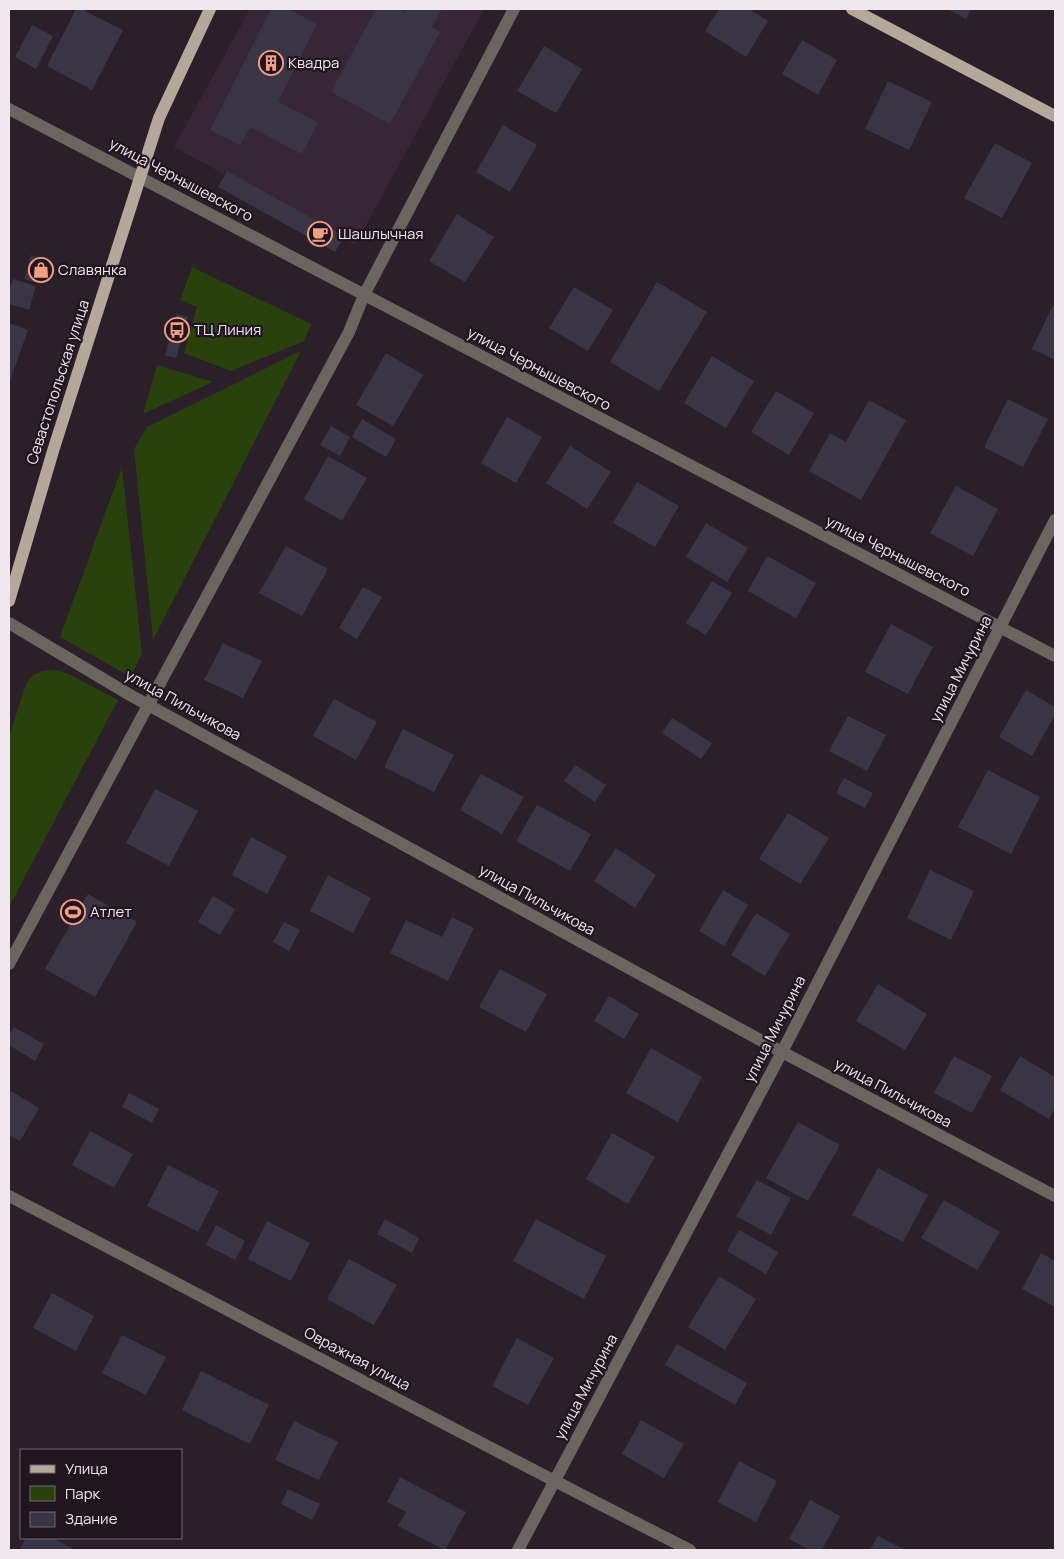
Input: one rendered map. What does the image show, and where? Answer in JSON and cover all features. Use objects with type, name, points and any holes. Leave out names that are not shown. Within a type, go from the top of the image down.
[{"type":"main road","name":"Севастопольская улица","points":[[9,601],[53,451],[159,118],[210,9]]},
{"type":"main road","points":[[852,9],[1055,116]]},
{"type":"street","points":[[9,964],[349,332],[364,295],[514,9]]},
{"type":"street","name":"улица Чернышевского","points":[[9,109],[1055,656]]},
{"type":"street","name":"улица Мичурина","points":[[518,1550],[782,1052],[1055,520]]},
{"type":"street","name":"улица Пильчикова","points":[[9,623],[148,704],[782,1052],[1055,1196]]},
{"type":"street","name":"Овражная улица","points":[[9,1196],[213,1301],[554,1482],[690,1550]]},
{"type":"shaded area","points":[[250,9],[484,9],[355,245],[174,147]]},
{"type":"green space","points":[[192,267],[311,324],[304,341],[231,371],[184,353],[197,307],[180,300]]},
{"type":"green space","points":[[301,351],[153,640],[134,449],[147,427]]},
{"type":"green space","points":[[157,365],[213,382],[143,414]]},
{"type":"green space","points":[[122,467],[142,653],[131,677],[60,637]]},
{"type":"green space","points":[[56,670],[69,674],[118,700],[9,907],[9,736],[26,684],[33,675],[42,671]]},
{"type":"building","points":[[76,9],[81,9],[123,30],[92,90],[47,66]]},
{"type":"building","name":"Квадра","points":[[271,9],[288,9],[317,24],[278,102],[318,122],[302,154],[250,127],[240,145],[210,130]]},
{"type":"building","points":[[376,9],[398,9],[405,13],[407,9],[442,9],[432,27],[440,32],[390,124],[331,92]]},
{"type":"building","points":[[719,9],[749,9],[768,21],[746,57],[705,31]]},
{"type":"building","points":[[947,9],[972,9],[966,19]]},
{"type":"building","points":[[32,25],[53,36],[36,69],[15,57]]},
{"type":"building","points":[[802,40],[837,60],[818,95],[782,74]]},
{"type":"building","points":[[544,46],[582,69],[556,113],[517,91]]},
{"type":"building","points":[[888,81],[932,102],[909,150],[865,129]]},
{"type":"building","points":[[503,125],[537,145],[510,192],[476,172]]},
{"type":"building","points":[[995,143],[1032,163],[1002,218],[964,198]]},
{"type":"building","points":[[227,171],[344,236],[335,252],[218,187]]},
{"type":"building","points":[[457,214],[494,237],[465,282],[429,261]]},
{"type":"building","points":[[31,255],[45,259],[38,283],[24,279]]},
{"type":"building","points":[[13,279],[36,286],[29,310],[9,304],[9,291]]},
{"type":"building","points":[[657,282],[707,312],[659,391],[610,362]]},
{"type":"building","points":[[574,287],[613,310],[588,351],[549,328]]},
{"type":"building","points":[[1055,301],[1055,360],[1032,349]]},
{"type":"building","points":[[177,314],[188,317],[176,358],[165,355]]},
{"type":"building","points":[[9,323],[28,330],[9,384]]},
{"type":"building","points":[[386,353],[423,375],[393,426],[356,405]]},
{"type":"building","points":[[712,356],[754,381],[726,428],[684,403]]},
{"type":"building","points":[[776,391],[814,413],[789,455],[751,432]]},
{"type":"building","points":[[1008,399],[1048,419],[1023,467],[984,447]]},
{"type":"building","points":[[869,400],[906,420],[861,500],[809,471],[830,433],[846,442]]},
{"type":"building","points":[[507,417],[542,437],[516,483],[481,463]]},
{"type":"building","points":[[362,419],[396,439],[386,457],[352,437]]},
{"type":"building","points":[[331,426],[350,437],[340,456],[320,445]]},
{"type":"building","points":[[570,446],[611,472],[587,509],[546,483]]},
{"type":"building","points":[[328,456],[367,478],[342,521],[304,499]]},
{"type":"building","points":[[637,482],[679,506],[655,547],[613,523]]},
{"type":"building","points":[[956,486],[998,509],[973,556],[930,533]]},
{"type":"building","points":[[706,523],[748,548],[727,582],[686,557]]},
{"type":"building","points":[[286,546],[328,569],[302,616],[259,593]]},
{"type":"building","points":[[767,556],[816,583],[796,618],[748,591]]},
{"type":"building","points":[[712,581],[732,593],[706,635],[686,623]]},
{"type":"building","points":[[363,587],[382,597],[357,639],[339,628]]},
{"type":"building","points":[[891,624],[933,647],[908,694],[865,672]]},
{"type":"building","points":[[223,643],[262,661],[243,698],[204,680]]},
{"type":"building","points":[[1026,690],[1055,707],[1055,715],[1032,756],[999,737]]},
{"type":"building","points":[[334,699],[377,722],[356,760],[313,736]]},
{"type":"building","points":[[848,716],[886,735],[867,771],[829,751]]},
{"type":"building","points":[[672,718],[712,743],[701,759],[662,733]]},
{"type":"building","points":[[403,729],[454,755],[434,792],[384,767]]},
{"type":"building","points":[[575,765],[606,785],[595,802],[564,781]]},
{"type":"building","points":[[988,770],[1040,797],[1011,854],[958,827]]},
{"type":"building","points":[[481,774],[524,797],[502,834],[460,810]]},
{"type":"building","points":[[844,778],[873,793],[865,808],[836,793]]},
{"type":"building","points":[[155,789],[198,811],[169,866],[126,843]]},
{"type":"building","points":[[537,805],[591,834],[570,871],[516,841]]},
{"type":"building","points":[[788,813],[829,838],[800,884],[759,859]]},
{"type":"building","points":[[251,837],[287,856],[267,894],[232,875]]},
{"type":"building","points":[[616,848],[656,875],[635,908],[594,881]]},
{"type":"building","points":[[930,870],[974,891],[951,940],[907,918]]},
{"type":"building","points":[[328,875],[371,898],[353,933],[310,911]]},
{"type":"building","points":[[723,890],[748,905],[724,946],[699,931]]},
{"type":"building","points":[[88,894],[137,922],[95,997],[45,969]]},
{"type":"building","points":[[213,896],[235,909],[220,935],[198,922]]},
{"type":"building","points":[[756,913],[790,934],[765,976],[731,955]]},
{"type":"building","points":[[452,917],[474,928],[448,981],[390,953],[406,920],[442,937]]},
{"type":"building","points":[[284,922],[300,930],[289,951],[273,942]]},
{"type":"building","points":[[500,969],[547,994],[526,1032],[479,1007]]},
{"type":"building","points":[[878,984],[927,1014],[905,1050],[856,1021]]},
{"type":"building","points":[[609,996],[639,1014],[624,1039],[594,1021]]},
{"type":"building","points":[[14,1027],[44,1044],[35,1061],[9,1045],[9,1035]]},
{"type":"building","points":[[651,1048],[702,1077],[678,1122],[626,1093]]},
{"type":"building","points":[[954,1056],[992,1076],[972,1113],[934,1093]]},
{"type":"building","points":[[1020,1056],[1055,1077],[1055,1108],[1049,1119],[1000,1090]]},
{"type":"building","points":[[9,1090],[39,1108],[20,1141],[9,1135]]},
{"type":"building","points":[[129,1093],[159,1109],[152,1123],[122,1107]]},
{"type":"building","points":[[798,1122],[840,1145],[808,1201],[766,1178]]},
{"type":"building","points":[[90,1131],[133,1154],[114,1188],[72,1165]]},
{"type":"building","points":[[612,1133],[655,1157],[628,1204],[586,1179]]},
{"type":"building","points":[[168,1165],[219,1191],[198,1232],[147,1206]]},
{"type":"building","points":[[878,1168],[928,1195],[903,1242],[852,1215]]},
{"type":"building","points":[[757,1180],[791,1198],[771,1235],[736,1216]]},
{"type":"building","points":[[944,1200],[1000,1232],[977,1270],[921,1238]]},
{"type":"building","points":[[385,1219],[419,1238],[412,1253],[377,1234]]},
{"type":"building","points":[[536,1219],[606,1256],[584,1299],[513,1261]]},
{"type":"building","points":[[267,1221],[310,1243],[291,1281],[248,1259]]},
{"type":"building","points":[[216,1225],[245,1241],[235,1260],[206,1245]]},
{"type":"building","points":[[739,1230],[778,1252],[766,1274],[727,1251]]},
{"type":"building","points":[[1041,1253],[1055,1261],[1055,1307],[1022,1289]]},
{"type":"building","points":[[349,1259],[397,1285],[374,1325],[327,1299]]},
{"type":"building","points":[[719,1276],[756,1299],[725,1350],[688,1327]]},
{"type":"building","points":[[52,1293],[94,1316],[76,1351],[33,1328]]},
{"type":"building","points":[[122,1335],[166,1357],[146,1395],[102,1373]]},
{"type":"building","points":[[517,1338],[554,1358],[528,1405],[492,1386]]},
{"type":"building","points":[[677,1344],[747,1383],[735,1405],[665,1365]]},
{"type":"building","points":[[201,1371],[269,1405],[250,1444],[182,1410]]},
{"type":"building","points":[[641,1420],[684,1444],[664,1478],[622,1454]]},
{"type":"building","points":[[294,1421],[338,1442],[319,1480],[275,1460]]},
{"type":"building","points":[[739,1461],[777,1481],[756,1522],[718,1502]]},
{"type":"building","points":[[400,1477],[466,1512],[445,1550],[398,1526],[406,1512],[387,1502]]},
{"type":"building","points":[[288,1489],[320,1504],[312,1520],[281,1504]]},
{"type":"building","points":[[810,1500],[840,1516],[822,1550],[809,1550],[789,1539]]},
{"type":"building","points":[[878,1536],[905,1550],[870,1550]]},
{"type":"building","points":[[25,1539],[55,1539],[75,1550],[19,1550]]},
{"type":"place","name":"Квадра","points":[[271,63]]},
{"type":"place","name":"Шашлычная","points":[[320,234]]},
{"type":"place","name":"Славянка","points":[[41,270]]},
{"type":"place","name":"ТЦ Линия","points":[[177,330]]},
{"type":"place","name":"Атлет","points":[[73,912]]}]
